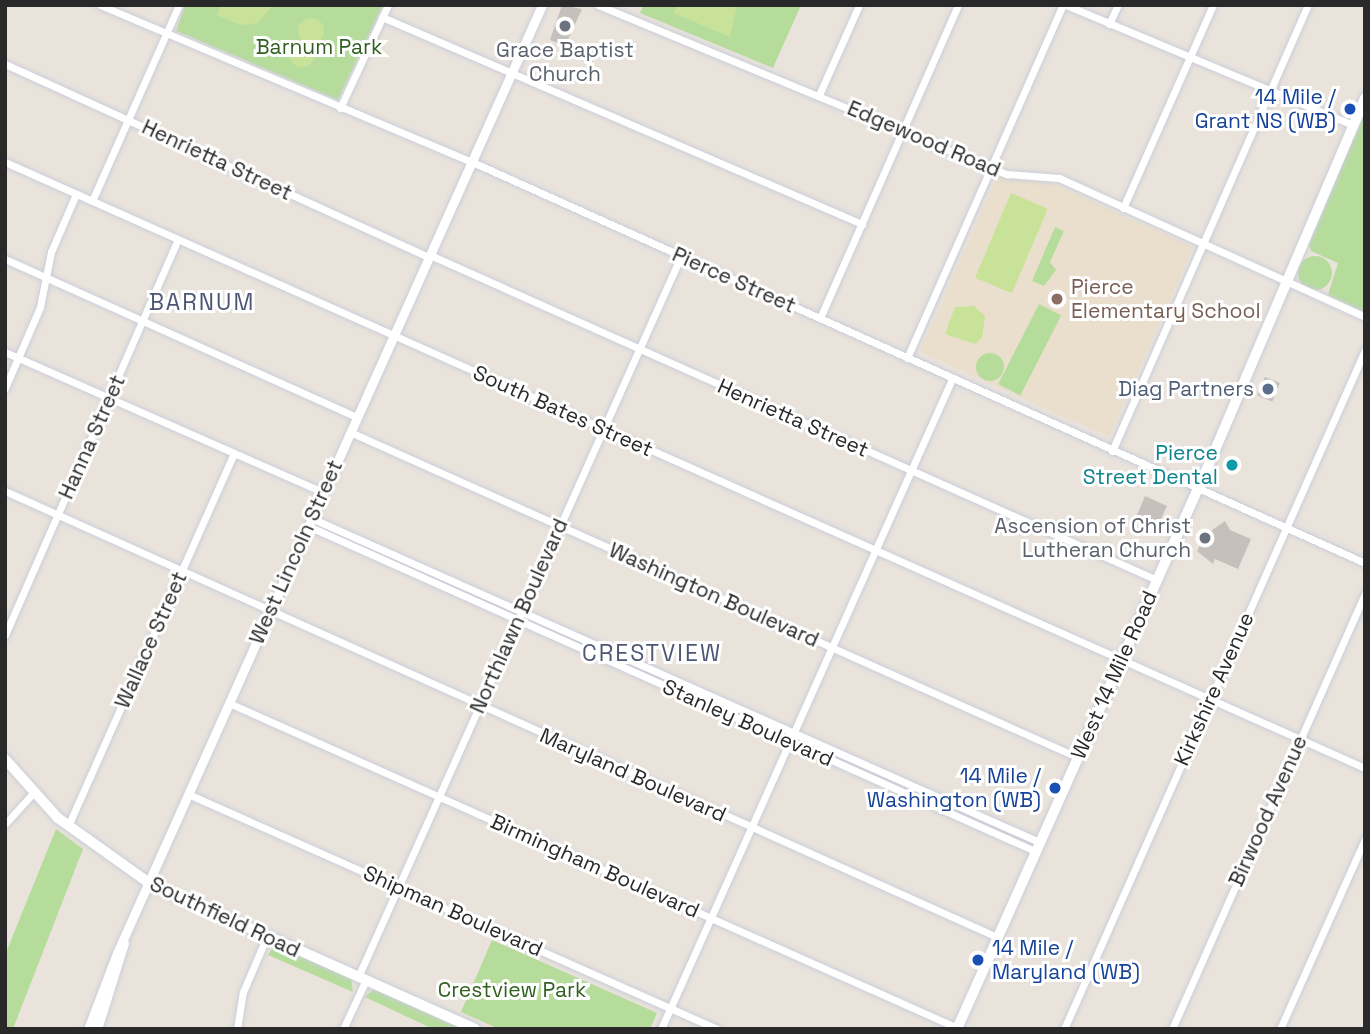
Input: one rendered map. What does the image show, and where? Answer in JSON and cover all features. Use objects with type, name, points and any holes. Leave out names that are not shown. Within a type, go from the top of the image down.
[{"type":"main road","name":"West 14 Mile Road","points":[[958,1028],[1198,489],[1365,98]]},
{"type":"main road","name":"Southfield Road","points":[[5,759],[33,792],[68,826],[149,883],[475,1029]]},
{"type":"street","name":"Pierce Street","points":[[100,5],[471,162],[1365,563]]},
{"type":"street","points":[[92,201],[179,5]]},
{"type":"street","points":[[341,108],[388,5]]},
{"type":"street","name":"Edgewood Road","points":[[597,5],[1015,176],[1059,178],[1365,317]]},
{"type":"street","points":[[819,95],[859,5]]},
{"type":"street","points":[[820,318],[958,5]]},
{"type":"street","points":[[907,358],[1064,5],[1353,125]]},
{"type":"street","points":[[1109,23],[1118,5]]},
{"type":"street","points":[[1123,208],[1213,5]]},
{"type":"street","points":[[1112,451],[1308,5]]},
{"type":"street","name":"West Lincoln Street","points":[[88,1029],[188,794],[538,6]]},
{"type":"street","points":[[382,17],[862,224]]},
{"type":"street","name":"Henrietta Street","points":[[5,64],[1157,580]]},
{"type":"street","name":"South Bates Street","points":[[5,162],[1365,768]]},
{"type":"street","points":[[5,388],[76,194]]},
{"type":"street","name":"Hanna Street","points":[[5,635],[178,239]]},
{"type":"street","name":"Northlawn Boulevard","points":[[343,1029],[398,887],[681,256]]},
{"type":"street","points":[[5,259],[357,417]]},
{"type":"street","name":"Kirkshire Avenue","points":[[1063,1029],[1365,349]]},
{"type":"street","points":[[5,352],[323,492]]},
{"type":"street","points":[[661,1029],[952,379]]},
{"type":"street","name":"Washington Boulevard","points":[[350,432],[1077,757]]},
{"type":"street","name":"Wallace Street","points":[[68,826],[234,453]]},
{"type":"street","name":"Maryland Boulevard","points":[[5,491],[997,937]]},
{"type":"street","name":"Stanley Boulevard","points":[[310,522],[519,616],[650,679],[792,738]]},
{"type":"street","name":"Birwood Avenue","points":[[1172,1029],[1365,593]]},
{"type":"street","name":"Stanley Boulevard","points":[[519,616],[653,671],[792,738],[1037,847]]},
{"type":"street","points":[[650,679],[653,671]]},
{"type":"street","name":"Birmingham Boulevard","points":[[229,703],[958,1028]]},
{"type":"street","points":[[5,824],[33,792]]},
{"type":"street","name":"Shipman Boulevard","points":[[188,794],[717,1029]]},
{"type":"street","points":[[1280,1029],[1365,839]]},
{"type":"street","points":[[237,1029],[243,992],[267,936]]},
{"type":"street","name":"West Lincoln Street","points":[[97,1029],[109,984]]},
{"type":"shaded area","name":"Pierce Elementary School","points":[[997,177],[1047,181],[1193,247],[1109,437],[920,352]]},
{"type":"green space","name":"Barnum Park","points":[[185,5],[383,5],[338,100],[176,31]]},
{"type":"green space","points":[[221,5],[273,5],[258,23],[241,25],[217,15]]},
{"type":"green space","points":[[644,5],[801,5],[773,68],[640,13]]},
{"type":"green space","points":[[677,5],[737,5],[730,37],[674,13]]},
{"type":"green space","points":[[311,18],[320,22],[324,31],[320,40],[311,44],[302,40],[298,31],[302,22]]},
{"type":"green space","points":[[302,41],[311,45],[315,54],[311,63],[302,67],[293,63],[289,54],[293,45]]},
{"type":"green space","points":[[1362,118],[1365,120],[1365,312],[1328,295],[1338,263],[1311,251],[1309,245]]},
{"type":"green space","points":[[1011,193],[1048,209],[1012,293],[975,278]]},
{"type":"green space","points":[[1055,227],[1064,231],[1050,262],[1056,270],[1044,286],[1032,281]]},
{"type":"green space","points":[[1315,256],[1327,261],[1332,273],[1327,285],[1315,290],[1303,285],[1298,273],[1303,261]]},
{"type":"green space","points":[[1039,304],[1061,315],[1020,396],[998,384]]},
{"type":"green space","points":[[974,306],[985,316],[982,338],[975,344],[945,334],[955,307]]},
{"type":"green space","points":[[990,353],[1000,357],[1004,367],[1000,377],[990,381],[980,377],[976,367],[980,357]]},
{"type":"green space","points":[[56,829],[83,849],[13,1029],[5,1029],[5,955]]},
{"type":"green space","name":"Crestview Park","points":[[492,940],[657,1013],[650,1029],[499,1029],[461,1012]]},
{"type":"green space","points":[[275,943],[351,978],[353,992],[268,955]]},
{"type":"green space","points":[[374,989],[467,1029],[433,1029],[365,997]]},
{"type":"building","name":"Grace Baptist Church","points":[[562,5],[582,9],[565,46],[550,40]]},
{"type":"building","name":"Diag Partners","points":[[1265,377],[1280,383],[1272,402],[1258,396]]},
{"type":"building","points":[[1145,496],[1167,506],[1156,530],[1140,523],[1137,515]]},
{"type":"building","name":"Ascension of Christ Lutheran Church","points":[[1225,521],[1230,530],[1251,539],[1238,569],[1215,559],[1213,564],[1197,551],[1205,535]]},
{"type":"place","name":"Grace Baptist Church","points":[[565,26]]},
{"type":"place","name":"14 Mile / Grant NS (WB)","points":[[1350,109]]},
{"type":"place","name":"Pierce Elementary School","points":[[1057,299]]},
{"type":"place","name":"Diag Partners","points":[[1268,389]]},
{"type":"place","name":"Pierce Street Dental","points":[[1232,465]]},
{"type":"place","name":"Ascension of Christ Lutheran Church","points":[[1205,538]]},
{"type":"place","name":"14 Mile / Washington (WB)","points":[[1055,788]]},
{"type":"place","name":"14 Mile / Maryland (WB)","points":[[978,960]]},
{"type":"district","name":"BARNUM","points":[[202,302]]},
{"type":"district","name":"CRESTVIEW","points":[[652,653]]}]
